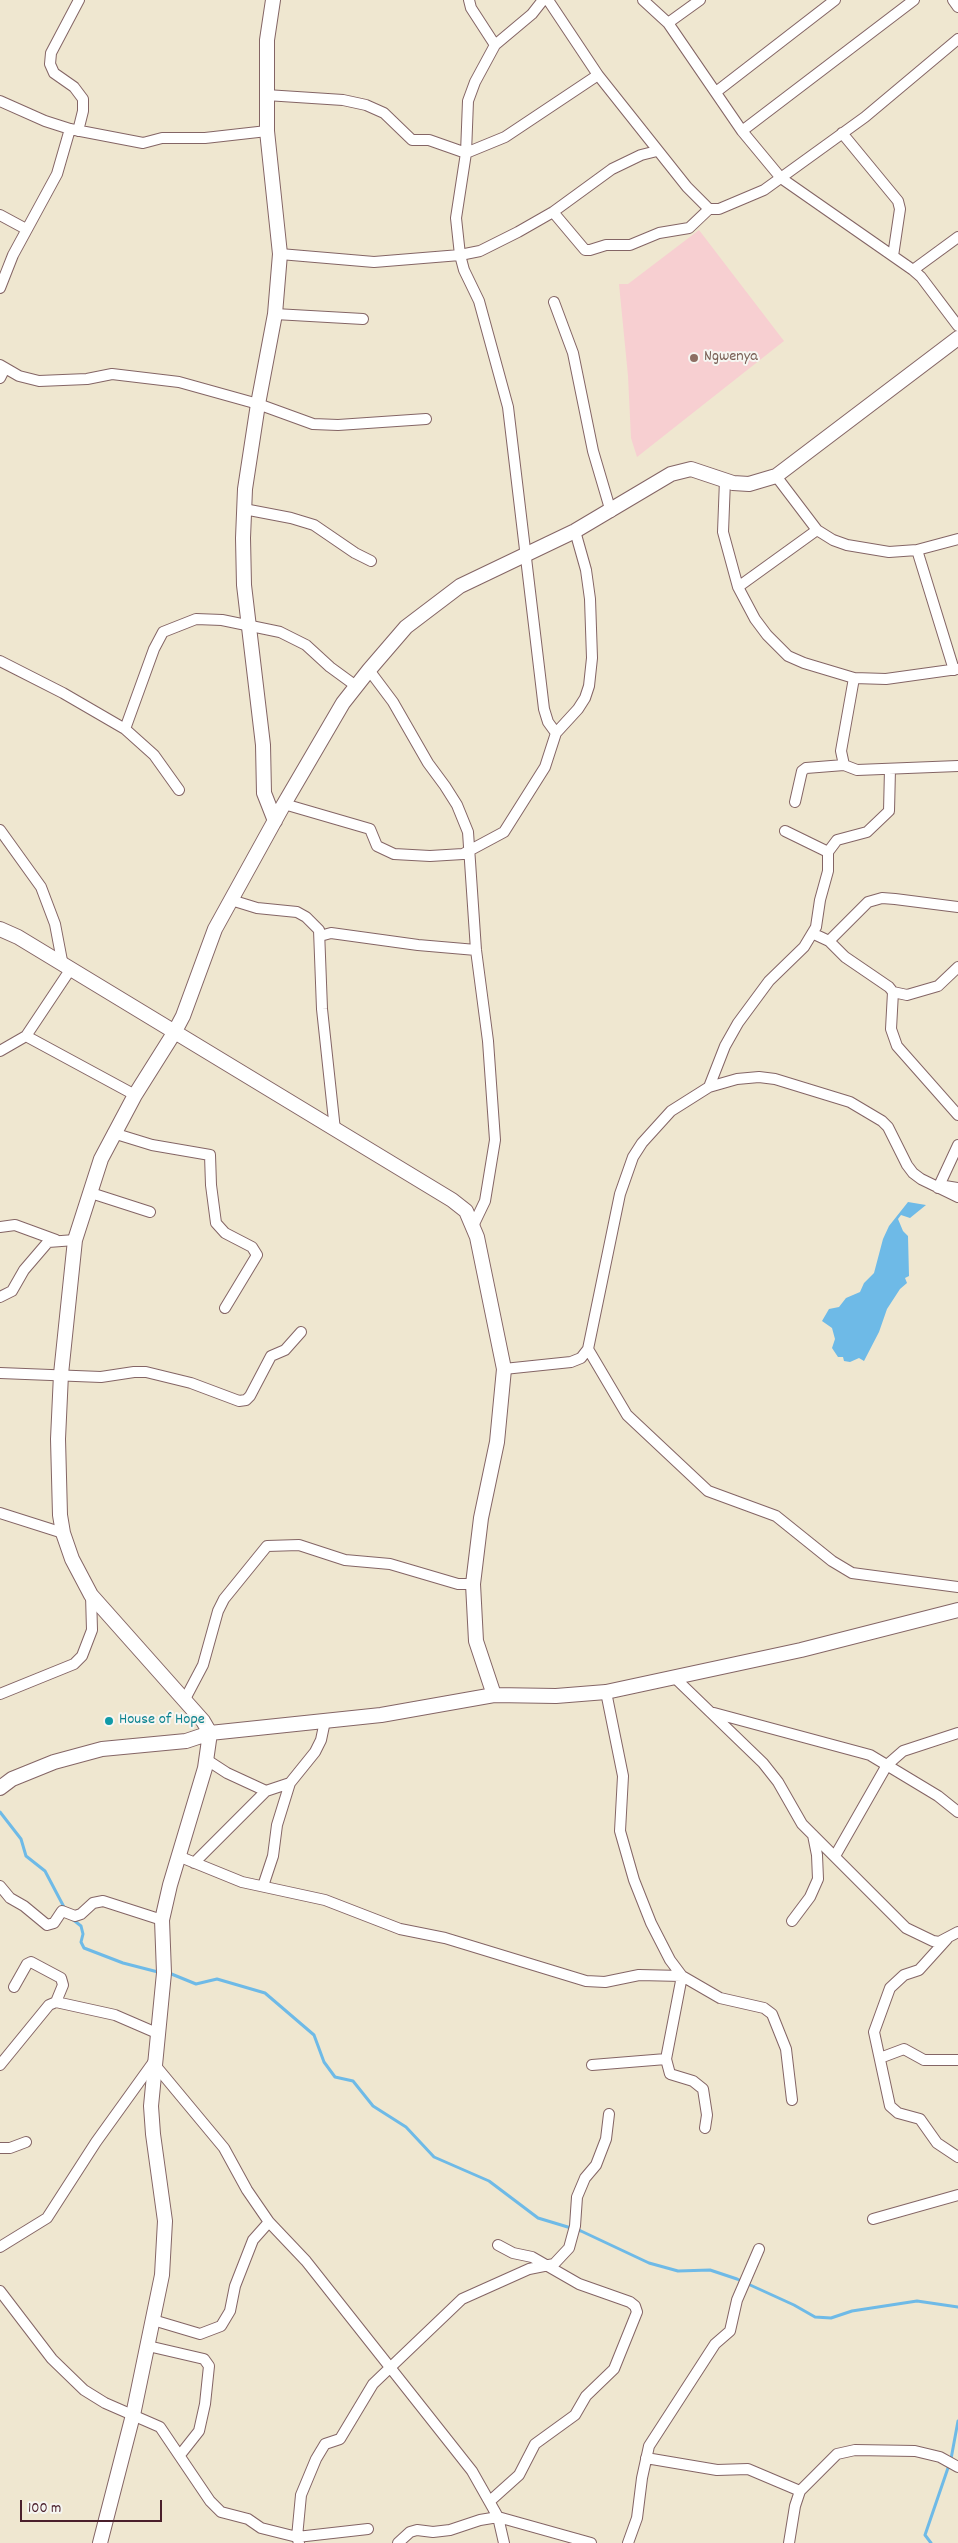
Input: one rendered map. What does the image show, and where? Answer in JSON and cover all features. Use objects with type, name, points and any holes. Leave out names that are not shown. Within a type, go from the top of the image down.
[{"type":"street","points":[[0,288],[12,255],[57,174],[74,130],[84,111],[83,99],[74,87],[54,73],[50,64],[51,53],[79,0]]},
{"type":"street","points":[[273,0],[267,40],[266,95],[267,131],[280,254],[275,314],[258,404],[244,509],[244,585],[263,745],[264,793],[276,821]]},
{"type":"street","points":[[469,0],[471,8],[496,45]]},
{"type":"street","points":[[543,0],[532,14],[496,45],[475,82],[468,101],[466,153],[456,218],[460,255],[464,270],[486,321],[508,406],[544,709],[548,722],[556,733]]},
{"type":"street","points":[[548,0],[598,75],[657,151],[700,203],[708,209],[719,210],[764,190],[842,134],[958,39]]},
{"type":"street","points":[[643,0],[668,23],[742,130],[781,178],[913,270],[921,277],[958,326]]},
{"type":"street","points":[[668,23],[700,0]]},
{"type":"street","points":[[716,92],[835,0]]},
{"type":"street","points":[[742,130],[914,0]]},
{"type":"street","points":[[953,0],[958,6]]},
{"type":"street","points":[[266,95],[343,100],[366,105],[384,113],[412,140],[429,140],[466,153],[505,137],[598,75]]},
{"type":"street","points":[[0,101],[45,121],[74,130],[148,143],[162,138],[205,138],[267,131]]},
{"type":"street","points":[[842,134],[898,201],[900,209],[893,256]]},
{"type":"street","points":[[280,254],[374,262],[460,255],[480,251],[552,212],[612,169],[641,155],[657,151]]},
{"type":"street","points":[[552,212],[585,250],[590,250],[606,245],[630,245],[659,233],[689,228],[708,209]]},
{"type":"street","points":[[0,215],[26,229]]},
{"type":"street","points":[[913,270],[958,237]]},
{"type":"street","points":[[554,302],[573,353],[593,451],[610,512]]},
{"type":"street","points":[[275,314],[363,319]]},
{"type":"street","points":[[100,2543],[133,2415],[162,2275],[165,2222],[151,2106],[164,1973],[162,1920],[178,1856],[206,1760],[210,1733],[91,1595],[72,1559],[63,1533],[60,1515],[58,1439],[60,1374],[75,1240],[101,1159],[113,1134],[183,1016],[215,929],[284,804],[332,722],[356,686],[406,628],[439,600],[482,574],[575,531],[610,512],[656,482],[682,470],[700,470],[725,480],[749,484],[776,476],[958,338]]},
{"type":"street","points":[[0,378],[2,367],[19,376],[39,381],[87,379],[112,374],[144,380],[156,379],[196,386],[258,404],[313,424],[325,425],[426,419]]},
{"type":"street","points":[[776,476],[817,530],[833,540],[847,545],[889,552],[917,550],[958,540]]},
{"type":"street","points":[[725,480],[723,532],[738,587],[755,619],[767,636],[788,656],[804,664],[854,678],[886,679],[956,669],[917,550]]},
{"type":"street","points":[[244,509],[291,518],[314,526],[355,553],[371,561]]},
{"type":"street","points":[[738,587],[817,530]]},
{"type":"street","points":[[284,804],[370,828],[377,846],[394,854],[430,856],[462,854],[504,832],[544,767],[556,733],[585,698],[592,658],[589,584],[575,531]]},
{"type":"street","points":[[125,729],[154,649],[163,632],[196,619],[206,618],[280,632],[306,644],[330,667],[356,686]]},
{"type":"street","points":[[0,660],[63,693],[125,729],[154,756],[180,790]]},
{"type":"street","points":[[368,670],[393,702],[428,763],[457,805],[468,832],[476,950],[488,1041],[495,1140],[486,1201],[473,1226]]},
{"type":"street","points":[[844,765],[841,750],[854,678]]},
{"type":"street","points":[[795,802],[802,771],[806,768],[844,765],[857,770],[958,766]]},
{"type":"street","points":[[709,1087],[725,1046],[738,1023],[769,982],[804,947],[814,934],[828,872],[828,852],[837,840],[867,832],[889,811],[890,769]]},
{"type":"street","points":[[0,830],[41,887],[55,924],[66,968],[26,1036],[0,1051]]},
{"type":"street","points":[[785,831],[828,852]]},
{"type":"street","points":[[829,941],[868,902],[882,898],[958,907]]},
{"type":"street","points":[[231,900],[257,908],[297,912],[313,922],[319,930],[322,1008],[335,1130]]},
{"type":"street","points":[[0,929],[18,937],[66,968],[452,1200],[466,1211],[473,1226],[502,1351],[504,1368],[497,1442],[481,1518],[473,1584],[476,1641],[494,1695]]},
{"type":"street","points":[[320,936],[331,933],[418,945],[476,950]]},
{"type":"street","points":[[814,934],[829,941],[845,957],[889,987],[893,992],[907,995],[938,986],[958,967]]},
{"type":"street","points":[[893,992],[891,1029],[897,1046],[956,1110]]},
{"type":"street","points":[[26,1036],[135,1096]]},
{"type":"street","points":[[504,1368],[571,1362],[581,1358],[588,1349],[620,1194],[633,1157],[671,1111],[709,1087],[737,1079],[759,1076],[775,1079],[850,1102],[882,1121],[888,1127],[907,1165],[921,1179],[958,1197]]},
{"type":"street","points":[[113,1134],[152,1145],[210,1155],[211,1185],[216,1223],[225,1233],[252,1247],[256,1255],[225,1308]]},
{"type":"street","points":[[938,1188],[958,1145]]},
{"type":"street","points":[[938,1188],[945,1186],[958,1188]]},
{"type":"street","points":[[91,1193],[150,1212]]},
{"type":"street","points":[[0,1226],[15,1225],[59,1241]]},
{"type":"street","points":[[0,1297],[12,1290],[24,1270],[48,1242],[75,1240]]},
{"type":"street","points":[[0,1373],[100,1377],[146,1372],[191,1383],[239,1401],[246,1400],[254,1391],[267,1360],[271,1356],[285,1350],[301,1332]]},
{"type":"street","points":[[588,1349],[627,1415],[708,1491],[776,1516],[832,1561],[852,1573],[958,1587]]},
{"type":"street","points":[[0,1513],[63,1533]]},
{"type":"street","points":[[184,1701],[203,1665],[218,1611],[224,1599],[267,1546],[300,1545],[346,1560],[390,1564],[458,1584],[473,1584]]},
{"type":"street","points":[[0,1694],[74,1664],[82,1656],[92,1630],[91,1595]]},
{"type":"street","points":[[0,1788],[12,1780],[54,1762],[102,1750],[186,1741],[210,1733],[381,1715],[494,1695],[548,1696],[606,1692],[801,1650],[958,1610]]},
{"type":"street","points":[[675,1678],[714,1713],[763,1763],[778,1782],[798,1818],[913,1933],[933,1941],[953,1935]]},
{"type":"street","points":[[606,1692],[623,1776],[620,1832],[634,1880],[651,1922],[670,1960],[682,1976],[720,1998],[764,2008],[772,2014],[786,2050],[792,2100]]},
{"type":"street","points":[[714,1713],[870,1755],[908,1780],[947,1802],[958,1812]]},
{"type":"street","points":[[263,1886],[273,1856],[276,1825],[290,1782],[315,1752],[325,1721]]},
{"type":"street","points":[[835,1856],[887,1765],[903,1752],[958,1733]]},
{"type":"street","points":[[206,1760],[227,1773],[266,1791]]},
{"type":"street","points":[[194,1863],[266,1791],[290,1782]]},
{"type":"street","points":[[792,1921],[810,1897],[818,1879],[817,1855],[813,1835]]},
{"type":"street","points":[[178,1856],[242,1882],[325,1900],[400,1929],[445,1938],[586,1981],[605,1982],[639,1975],[682,1976]]},
{"type":"street","points":[[0,1886],[10,1898],[24,1906],[47,1925],[54,1923],[62,1911],[75,1916],[81,1914],[93,1903],[103,1901],[162,1920]]},
{"type":"street","points":[[953,1935],[919,1970],[904,1974],[890,1988],[874,2026],[890,2106],[893,2110],[920,2119],[937,2142],[958,2157]]},
{"type":"street","points":[[14,1986],[31,1962],[61,1978],[63,1985],[56,2002]]},
{"type":"street","points":[[682,1976],[666,2060],[670,2074],[693,2081],[703,2089],[706,2115],[705,2128]]},
{"type":"street","points":[[0,2065],[49,2005],[56,2002],[115,2015],[159,2034]]},
{"type":"street","points":[[880,2058],[904,2049],[924,2060],[958,2060]]},
{"type":"street","points":[[592,2065],[666,2060]]},
{"type":"street","points":[[155,2062],[224,2148],[246,2190],[268,2222],[306,2262],[389,2368],[443,2432],[490,2501],[498,2517],[504,2543]]},
{"type":"street","points":[[0,2246],[47,2218],[96,2142],[155,2062]]},
{"type":"street","points":[[298,2540],[301,2495],[316,2459],[325,2444],[340,2439],[373,2384],[462,2299],[529,2269],[554,2264],[569,2248],[574,2229],[577,2197],[585,2178],[596,2165],[606,2138],[609,2114]]},
{"type":"street","points":[[0,2148],[10,2148],[26,2142]]},
{"type":"street","points":[[873,2219],[958,2195]]},
{"type":"street","points":[[153,2320],[200,2334],[221,2326],[230,2311],[235,2286],[253,2240],[268,2222]]},
{"type":"street","points":[[490,2501],[519,2475],[535,2444],[575,2415],[586,2396],[614,2369],[636,2317],[635,2306],[630,2302],[579,2284],[532,2257],[513,2253],[498,2245]]},
{"type":"street","points":[[628,2543],[637,2518],[646,2458],[658,2432],[715,2344],[730,2331],[745,2281],[759,2249]]},
{"type":"street","points":[[0,2291],[52,2359],[84,2390],[105,2403],[160,2427],[210,2501],[221,2512],[248,2519],[261,2528],[298,2540],[368,2530]]},
{"type":"street","points":[[148,2346],[204,2359],[209,2366],[205,2404],[199,2431],[180,2455]]},
{"type":"street","points":[[790,2543],[795,2506],[800,2491],[837,2454],[855,2450],[915,2451],[953,2464]]},
{"type":"street","points":[[646,2458],[717,2470],[748,2469],[800,2491]]},
{"type":"street","points":[[398,2543],[410,2532],[417,2530],[432,2532],[450,2530],[480,2520],[498,2517],[591,2543]]},
{"type":"shaded area","name":"Ngwenya","points":[[699,230],[784,341],[637,457],[631,438],[628,376],[619,284],[628,284]]},
{"type":"water","points":[[908,1202],[926,1205],[910,1218],[901,1215],[898,1219],[903,1231],[908,1236],[909,1276],[905,1278],[907,1283],[900,1289],[887,1309],[879,1332],[864,1361],[859,1358],[850,1362],[844,1361],[843,1357],[838,1357],[832,1348],[835,1339],[832,1328],[822,1321],[829,1309],[839,1307],[846,1298],[860,1292],[864,1283],[874,1273],[883,1239],[889,1226]]},
{"type":"waterway","points":[[0,1812],[21,1839],[26,1856],[45,1871],[65,1909]]},
{"type":"waterway","points":[[71,1918],[81,1926],[83,1934],[81,1942],[84,1948],[123,1963],[158,1972]]},
{"type":"waterway","points":[[169,1973],[196,1984],[217,1979],[265,1993],[314,2035],[324,2062],[335,2077],[353,2081],[373,2106],[406,2127],[434,2157],[489,2181],[538,2218],[581,2231],[649,2263],[678,2271],[710,2270],[737,2279],[794,2305],[815,2317],[831,2318],[852,2311],[917,2301],[958,2307]]},
{"type":"waterway","points":[[951,2459],[958,2421]]},
{"type":"waterway","points":[[931,2543],[925,2535],[949,2465]]},
{"type":"place","name":"Ngwenya","points":[[694,358]]},
{"type":"place","name":"House of Hope","points":[[109,1721]]}]
